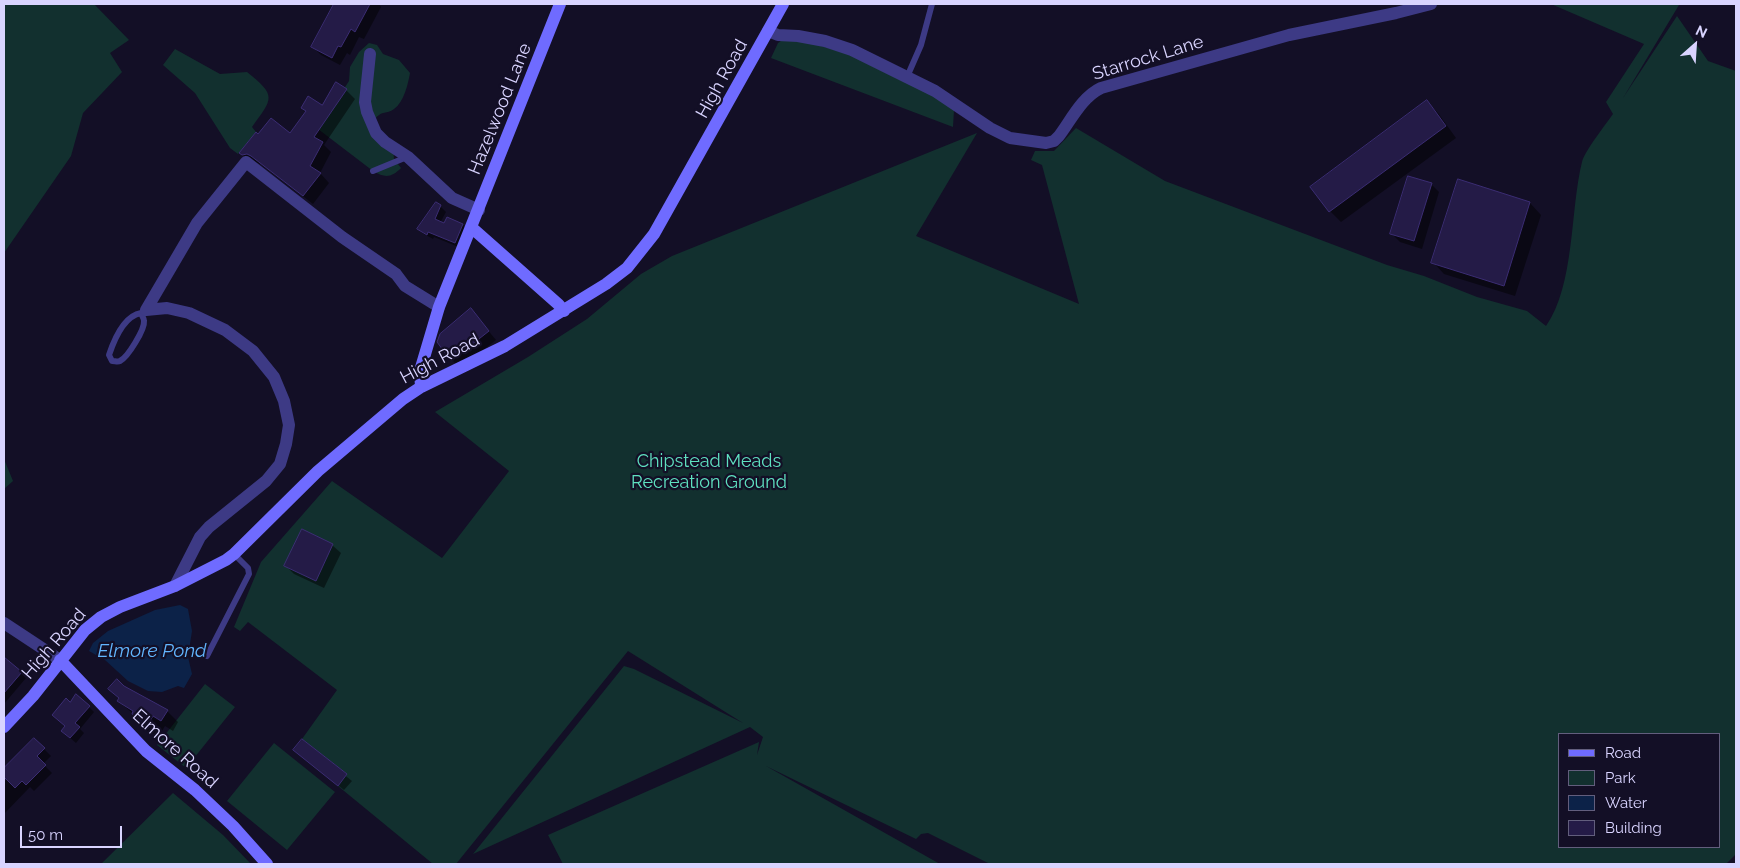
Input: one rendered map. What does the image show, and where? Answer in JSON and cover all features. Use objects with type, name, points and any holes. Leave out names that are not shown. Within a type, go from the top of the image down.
[{"type":"street","name":"Hazelwood Lane","points":[[421,387],[420,372],[439,307],[560,4]]},
{"type":"street","name":"High Road","points":[[4,727],[33,696],[86,630],[101,617],[216,566],[234,554],[318,471],[396,404],[421,387],[504,346],[564,311],[627,268],[642,252],[654,234],[783,4]]},
{"type":"street","name":"Starrock Lane","points":[[768,31],[778,35],[798,36],[825,41],[852,50],[935,91],[990,128],[1010,138],[1046,143],[1054,141],[1060,136],[1086,98],[1092,92],[1101,88],[1289,34],[1396,13],[1431,4]]},
{"type":"street","points":[[370,54],[365,102],[367,112],[376,132],[385,142],[408,157],[452,198],[479,210]]},
{"type":"street","points":[[144,312],[197,223],[246,162],[342,237],[396,274],[405,286],[439,307]]},
{"type":"street","points":[[471,226],[564,311]]},
{"type":"street","points":[[144,312],[167,308],[189,314],[225,330],[253,351],[274,377],[284,401],[289,425],[280,464],[266,481],[209,527],[200,537],[174,586]]},
{"type":"street","points":[[4,623],[60,660]]},
{"type":"street","name":"Elmore Road","points":[[60,660],[146,751],[195,790],[233,826],[267,864]]},
{"type":"lane","points":[[907,77],[921,45],[932,4]]},
{"type":"lane","points":[[373,171],[408,157]]},
{"type":"lane","points":[[144,312],[144,328],[127,355],[120,361],[112,361],[109,355],[120,331],[135,314],[144,312]]},
{"type":"lane","points":[[207,656],[249,574],[248,568],[234,554]]},
{"type":"green space","points":[[4,4],[94,4],[129,40],[110,53],[122,72],[83,113],[71,156],[4,253]]},
{"type":"green space","name":"Chipstead Meads Recreation Ground","points":[[1551,4],[1679,5],[1623,98],[1677,16],[1708,61],[1736,71],[1736,854],[1726,864],[990,864],[928,833],[921,834],[916,839],[766,766],[940,864],[563,864],[548,835],[759,742],[757,755],[763,737],[750,727],[473,854],[624,666],[634,669],[743,723],[628,651],[456,864],[433,864],[338,786],[347,774],[302,739],[337,690],[248,622],[240,631],[234,627],[261,562],[332,481],[442,558],[509,471],[435,412],[528,357],[587,319],[641,274],[672,256],[977,133],[916,236],[1079,304],[1042,165],[1031,160],[1035,151],[1054,151],[1076,128],[1165,181],[1387,265],[1424,276],[1477,297],[1527,311],[1546,326],[1562,290],[1567,269],[1582,162],[1591,145],[1613,114],[1606,102],[1644,44]]},
{"type":"green space","points":[[784,39],[800,40],[850,54],[935,95],[954,110],[953,127],[771,58],[778,43]]},
{"type":"green space","points":[[369,43],[377,45],[383,54],[399,60],[410,73],[405,92],[397,106],[391,111],[380,114],[374,120],[393,147],[394,159],[401,168],[388,176],[373,171],[318,129],[349,81],[350,67],[359,52]]},
{"type":"green space","points":[[175,49],[220,74],[247,72],[267,92],[268,103],[252,127],[256,132],[238,154],[230,148],[195,93],[163,65]]},
{"type":"green space","points":[[4,459],[13,481],[4,489]]},
{"type":"green space","points":[[205,684],[235,707],[186,768],[157,745]]},
{"type":"green space","points":[[274,743],[335,792],[287,850],[227,801]]},
{"type":"green space","points":[[173,793],[223,835],[251,864],[101,864]]},
{"type":"water","name":"Elmore Pond","points":[[180,605],[188,609],[192,631],[188,657],[192,674],[184,688],[178,686],[162,692],[148,691],[128,681],[105,660],[89,651],[93,643],[108,631],[155,610]]},
{"type":"building","points":[[334,4],[370,4],[355,32],[351,29],[341,47],[338,46],[332,58],[311,47]]},
{"type":"building","points":[[336,82],[347,89],[314,137],[323,142],[310,166],[321,173],[303,196],[251,156],[239,153],[256,132],[258,134],[271,118],[290,133],[306,111],[301,108],[308,96],[322,105]]},
{"type":"building","points":[[1427,100],[1446,126],[1329,212],[1310,187]]},
{"type":"building","points":[[1408,176],[1432,183],[1414,241],[1390,234]]},
{"type":"building","points":[[1458,179],[1530,202],[1504,286],[1431,263]]},
{"type":"building","points":[[436,202],[441,205],[435,219],[444,223],[447,217],[463,224],[455,243],[428,232],[427,235],[417,229]]},
{"type":"building","points":[[471,308],[489,331],[451,361],[437,342],[440,334]]},
{"type":"building","points":[[302,529],[333,544],[316,581],[284,566]]},
{"type":"building","points":[[4,657],[22,672],[4,693]]},
{"type":"building","points":[[117,679],[124,686],[168,710],[161,721],[153,716],[150,721],[146,719],[144,725],[134,719],[133,711],[117,701],[119,698],[108,689]]},
{"type":"building","points":[[76,694],[90,706],[75,723],[80,727],[70,738],[61,731],[65,726],[52,715],[66,698],[70,702]]},
{"type":"building","points":[[34,738],[45,748],[37,756],[46,765],[26,785],[22,781],[15,788],[4,777],[4,768]]},
{"type":"building","points":[[302,739],[347,774],[338,786],[293,750]]}]
